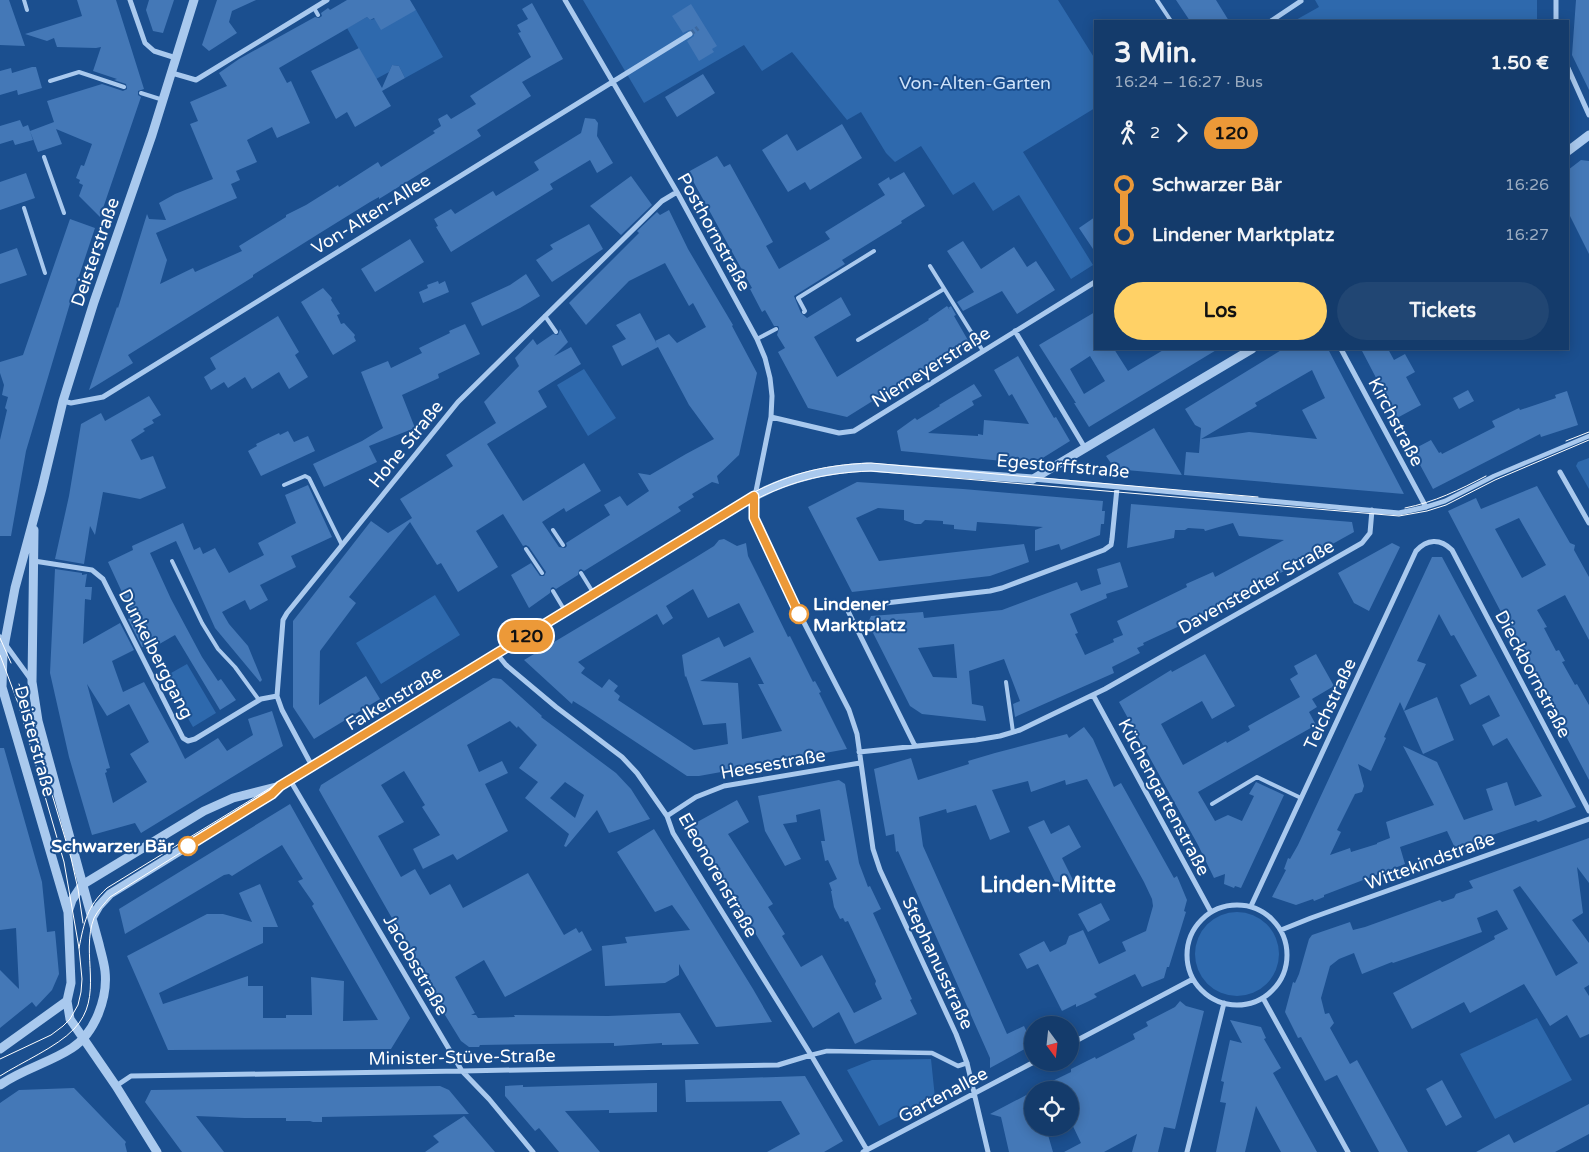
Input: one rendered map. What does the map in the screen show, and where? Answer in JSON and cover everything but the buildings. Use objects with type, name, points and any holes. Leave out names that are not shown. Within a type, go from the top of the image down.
[{"type":"street","points":[[130,0],[145,43],[154,51],[176,58]]},
{"type":"street","name":"Deisterstraße","points":[[68,912],[1,688],[3,641],[63,401],[172,73],[194,0]]},
{"type":"street","points":[[172,73],[196,80],[327,0]]},
{"type":"street","name":"Posthornstraße","points":[[565,0],[677,192],[757,339],[765,358],[772,396],[771,417],[754,496]]},
{"type":"street","points":[[1556,0],[1556,20]]},
{"type":"street","points":[[1272,20],[1301,1]]},
{"type":"street","name":"Von-Alten-Allee","points":[[63,401],[71,403],[103,397],[611,81],[690,34]]},
{"type":"street","points":[[1569,70],[1589,115]]},
{"type":"street","points":[[1569,150],[1589,135]]},
{"type":"street","name":"Hohe Straße","points":[[312,766],[286,718],[277,696],[283,620],[287,612],[458,402],[662,201],[677,192]]},
{"type":"street","name":"Niemeyerstraße","points":[[771,417],[839,434],[854,431],[1094,283]]},
{"type":"street","points":[[1015,331],[1086,449]]},
{"type":"street","points":[[1033,479],[1250,350]]},
{"type":"street","name":"Kirchstraße","points":[[1342,350],[1426,507]]},
{"type":"street","points":[[1372,510],[1399,513],[1445,501],[1494,476],[1589,436]]},
{"type":"street","name":"Egestorffstraße","points":[[754,496],[795,478],[842,468],[867,467],[1033,479],[1372,510]]},
{"type":"street","points":[[1560,472],[1589,523]]},
{"type":"street","points":[[859,752],[915,746],[848,611],[851,607],[990,591],[1104,550],[1110,545],[1112,539],[1117,488]]},
{"type":"street","points":[[754,496],[754,518],[779,574],[849,710],[856,734],[860,762]]},
{"type":"street","name":"Falkenstraße","points":[[92,918],[99,906],[110,894],[272,794],[280,786],[312,766],[754,496]]},
{"type":"street","name":"Davenstedter Straße","points":[[915,746],[976,740],[1013,732],[1052,716],[1093,695],[1362,543],[1370,534],[1372,510]]},
{"type":"street","name":"Deisterstraße","points":[[34,517],[32,682],[38,722],[92,918]]},
{"type":"street","name":"Teichstraße","points":[[1251,906],[1416,551],[1420,545],[1433,541],[1447,545],[1452,550]]},
{"type":"street","name":"Dieckbornstraße","points":[[1452,550],[1589,810]]},
{"type":"street","name":"Dunkelberggang","points":[[34,561],[92,570],[103,579],[183,738],[188,741],[195,739],[259,700],[277,696]]},
{"type":"street","points":[[3,641],[32,682]]},
{"type":"street","name":"Eleonorenstraße","points":[[497,654],[506,665],[556,707],[622,757],[636,773],[667,816],[673,833],[811,1055],[865,1151]]},
{"type":"street","name":"Küchengartenstraße","points":[[1093,695],[1212,912]]},
{"type":"street","name":"Heesestraße","points":[[667,816],[696,797],[724,786],[860,762]]},
{"type":"street","name":"Stephanusstraße","points":[[860,762],[873,849],[880,870],[956,1034],[967,1063],[988,1152]]},
{"type":"street","name":"Jacobsstraße","points":[[290,780],[462,1071],[533,1152]]},
{"type":"street","name":"Falkenstraße","points":[[68,912],[72,900],[82,885],[204,811],[233,798],[280,786]]},
{"type":"street","name":"Wittekindstraße","points":[[1281,930],[1589,819]]},
{"type":"street","points":[[1224,906],[1251,906],[1273,920],[1281,930],[1287,945],[1287,960],[1283,975],[1275,988],[1264,998],[1244,1004],[1224,1003],[1211,998],[1201,990],[1193,979],[1188,967],[1187,954],[1189,942],[1201,920],[1212,912],[1224,906]]},
{"type":"street","points":[[68,912],[71,983],[67,1001],[70,1019],[157,1149]]},
{"type":"street","points":[[0,1085],[13,1076],[72,1048],[83,1039],[96,1021],[105,989],[105,972],[92,918]]},
{"type":"street","points":[[1079,1039],[1193,979]]},
{"type":"street","points":[[1264,998],[1348,1152]]},
{"type":"street","points":[[0,1049],[67,1001]]},
{"type":"street","points":[[1187,1152],[1224,1003]]},
{"type":"street","points":[[811,1055],[827,1051],[932,1053],[958,1066],[967,1063]]},
{"type":"street","name":"Minister-Stüve-Straße","points":[[116,1086],[131,1076],[778,1064],[811,1055]]},
{"type":"street","name":"Gartenallee","points":[[865,1151],[1024,1067]]},
{"type":"lane","points":[[24,0],[27,10]]},
{"type":"lane","points":[[1157,0],[1170,20]]},
{"type":"lane","points":[[314,8],[318,15]]},
{"type":"lane","points":[[50,81],[79,72],[124,87]]},
{"type":"lane","points":[[141,94],[163,100]]},
{"type":"lane","points":[[44,157],[64,213]]},
{"type":"lane","points":[[24,208],[45,273]]},
{"type":"lane","points":[[804,312],[806,311],[798,298],[874,251]]},
{"type":"lane","points":[[930,266],[983,351]]},
{"type":"lane","points":[[858,340],[944,288]]},
{"type":"lane","points":[[545,316],[556,332]]},
{"type":"lane","points":[[757,339],[776,329]]},
{"type":"lane","points":[[284,485],[305,476],[309,478],[342,545]]},
{"type":"lane","points":[[553,530],[563,544]]},
{"type":"lane","points":[[526,549],[542,573]]},
{"type":"lane","points":[[172,561],[202,623],[218,649],[235,667],[259,700]]},
{"type":"lane","points":[[581,573],[594,594]]},
{"type":"lane","points":[[552,591],[566,612]]},
{"type":"lane","points":[[1006,682],[1013,732]]},
{"type":"lane","points":[[1212,804],[1257,777],[1301,798]]},
{"type":"green space","name":"Von-Alten-Garten","points":[[583,0],[1058,0],[1094,57],[1094,109],[1023,152],[1093,265],[1071,279],[1019,195],[993,211],[974,182],[953,195],[921,146],[895,162],[886,153],[861,112],[847,120],[792,52],[762,71],[744,45],[644,103]]},
{"type":"green space","points":[[1315,0],[1537,0],[1537,20],[1296,20],[1319,7]]},
{"type":"green space","points":[[416,10],[443,57],[405,78],[399,66],[392,65],[389,72],[376,79],[347,28],[367,17],[370,20]]},
{"type":"green space","points":[[584,369],[616,418],[588,436],[557,385]]},
{"type":"green space","points":[[1589,458],[1589,489],[1576,466],[1578,462]]},
{"type":"green space","points":[[435,595],[460,635],[381,684],[356,643]]},
{"type":"green space","points":[[187,664],[216,713],[193,727],[164,677]]},
{"type":"green space","points":[[1237,912],[1253,915],[1267,924],[1276,938],[1279,954],[1276,970],[1267,984],[1253,993],[1237,996],[1221,993],[1207,984],[1198,970],[1195,954],[1198,938],[1207,924],[1221,915]]},
{"type":"green space","points":[[1537,1018],[1572,1080],[1495,1119],[1460,1054]]},
{"type":"green space","points":[[931,1059],[935,1098],[879,1126],[847,1070],[872,1060]]},
{"type":"tunnel","points":[[690,34],[698,28]]},
{"type":"tram line","points":[[1566,441],[1589,432]]},
{"type":"tram line","points":[[0,1076],[67,1036],[83,1017],[90,989],[90,932],[94,918],[110,897],[314,769],[743,506],[775,491],[805,480],[836,474],[871,471],[1399,516],[1427,511],[1446,505],[1495,480],[1589,440]]},
{"type":"tram line","points":[[496,649],[739,500],[787,478],[819,469],[871,463],[1258,497]]},
{"type":"tram line","points":[[1405,508],[1437,499],[1486,476]]},
{"type":"tram line","points":[[0,638],[11,663]]},
{"type":"tram line","points":[[0,655],[18,703],[64,862],[79,948],[82,979],[78,1005],[70,1019],[63,1026],[51,1035],[0,1059]]},
{"type":"tram line","points":[[19,684],[71,858],[83,923]]},
{"type":"tram line","points":[[79,948],[87,915],[95,901],[107,888],[311,763]]},
{"type":"bus line","name":"120","points":[[188,846],[272,794],[280,786],[312,766],[754,496],[754,518],[799,614]]},
{"type":"place","name":"Lindener Marktplatz","points":[[799,614]]},
{"type":"place","name":"Schwarzer Bär","points":[[188,846]]},
{"type":"district","name":"Linden-Mitte","points":[[1048,885]]}]
